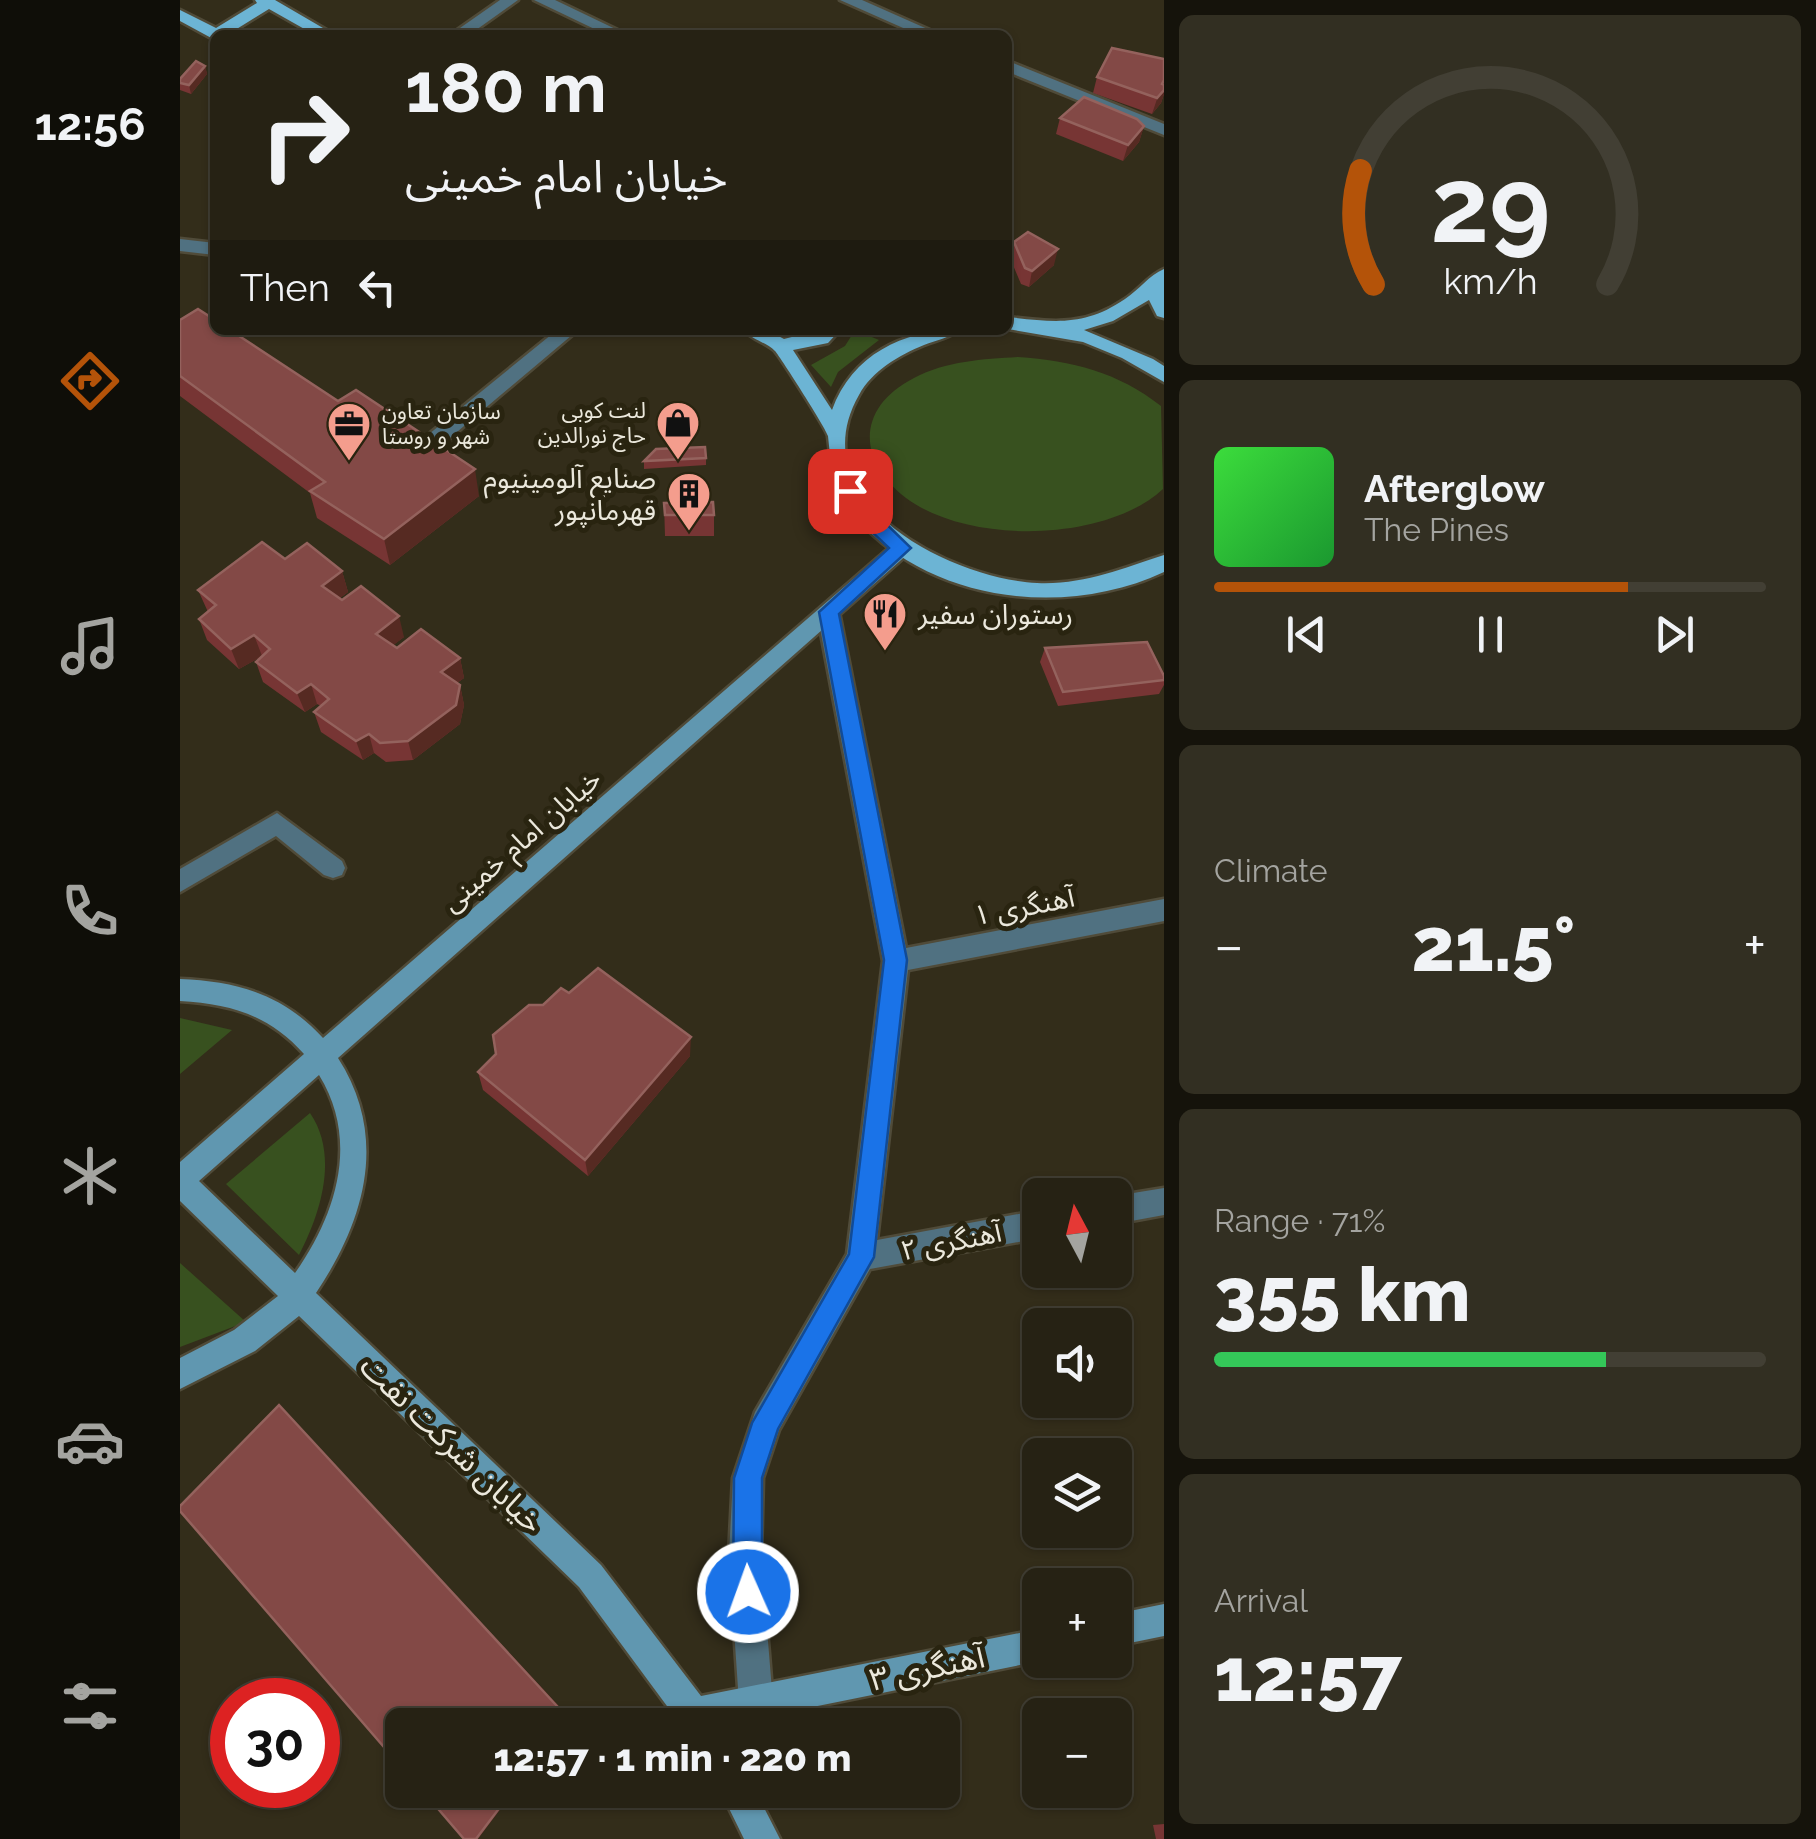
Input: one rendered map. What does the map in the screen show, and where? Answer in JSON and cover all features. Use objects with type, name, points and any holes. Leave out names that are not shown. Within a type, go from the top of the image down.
[{"type":"main road","points":[[224,30],[266,2],[318,30]]},
{"type":"main road","points":[[180,15],[210,32]]},
{"type":"main road","points":[[1158,281],[1164,312]]},
{"type":"main road","points":[[1012,324],[1055,328],[1093,325],[1143,297],[1158,281]]},
{"type":"main road","points":[[1055,328],[1105,342],[1164,376]]},
{"type":"main road","points":[[762,335],[781,346],[835,430]]},
{"type":"main road","points":[[781,346],[824,335]]},
{"type":"main road","points":[[915,335],[922,337]]},
{"type":"main road","points":[[930,335],[879,359],[849,391],[835,430],[839,471],[862,512],[902,548],[956,575],[1017,590],[1080,590],[1138,576],[1164,563]]},
{"type":"main road","points":[[1138,576],[1164,583]]},
{"type":"street","points":[[465,30],[510,0]]},
{"type":"street","points":[[542,0],[609,30]]},
{"type":"street","points":[[848,0],[920,30]]},
{"type":"street","points":[[1012,68],[1164,130]]},
{"type":"street","points":[[180,245],[210,248]]},
{"type":"street","points":[[425,448],[563,335]]},
{"type":"street","name":"خیابان امام خمینی","points":[[180,1181],[902,548]]},
{"type":"street","points":[[756,1703],[745,1555],[748,1478],[766,1423],[861,1257],[896,960],[828,612]]},
{"type":"street","points":[[180,882],[277,822],[333,868]]},
{"type":"street","name":"آهنگری ۱","points":[[896,960],[1164,910]]},
{"type":"street","points":[[180,990],[221,992],[278,1014],[323,1052],[349,1105],[355,1168],[337,1234],[297,1296],[242,1344],[180,1374]]},
{"type":"street","name":"خیابان شرکت نفت","points":[[180,1181],[590,1576],[690,1708]]},
{"type":"street","points":[[1132,1207],[1164,1201]]},
{"type":"street","name":"آهنگری ۲","points":[[861,1257],[1022,1227]]},
{"type":"street","points":[[1132,1627],[1164,1620]]},
{"type":"street","name":"آهنگری ۳","points":[[739,1708],[1022,1649]]},
{"type":"street","points":[[747,1808],[763,1839]]},
{"type":"green space","points":[[852,335],[879,340],[838,372],[831,387],[811,365],[845,346]]},
{"type":"green space","points":[[1018,357],[1094,370],[1161,406],[1163,489],[1138,507],[1108,519],[1073,528],[1037,531],[965,524],[906,498],[878,467],[872,451],[873,419],[882,404],[914,378],[939,368]]},
{"type":"green space","points":[[180,1018],[232,1030],[180,1074]]},
{"type":"green space","points":[[310,1113],[324,1147],[324,1184],[299,1255],[226,1184]]},
{"type":"green space","points":[[180,1263],[246,1322],[180,1347]]},
{"type":"building","points":[[1112,48],[1164,59],[1164,90],[1157,98],[1097,77]]},
{"type":"building","points":[[196,61],[205,66],[189,85],[180,83],[180,79]]},
{"type":"building","points":[[1084,97],[1137,119],[1144,126],[1128,145],[1060,118]]},
{"type":"building","points":[[1028,232],[1058,249],[1032,271],[1025,268],[1014,242]]},
{"type":"building","name":"سازمان تعاون شهر و روستا","points":[[198,309],[210,317],[210,335],[238,335],[338,401],[356,390],[475,469],[384,539],[310,491],[325,482],[180,376],[180,320]]},
{"type":"building","points":[[705,447],[706,458],[644,461],[656,449]]},
{"type":"building","points":[[713,502],[714,515],[665,515],[664,503]]},
{"type":"building","points":[[262,542],[285,559],[307,543],[342,571],[322,586],[342,600],[361,586],[399,616],[376,634],[397,648],[421,629],[460,658],[441,672],[460,685],[456,705],[408,741],[380,743],[369,734],[356,741],[314,712],[329,699],[311,684],[297,693],[256,662],[270,649],[254,635],[231,649],[199,619],[216,605],[198,590]]},
{"type":"building","points":[[1147,642],[1164,680],[1063,692],[1045,648]]},
{"type":"building","points":[[598,968],[691,1037],[585,1160],[478,1072],[496,1054],[493,1035],[529,1005],[543,1005],[561,988],[569,993]]},
{"type":"building","points":[[279,1405],[559,1708],[385,1708],[385,1748],[340,1696],[340,1678],[324,1678],[180,1511],[180,1506]]},
{"type":"building","points":[[437,1808],[499,1808],[476,1839],[464,1839]]},
{"type":"place","name":"لنت کوبی حاج نورالدین","points":[[678,461]]},
{"type":"place","name":"سازمان تعاون شهر و روستا","points":[[349,462]]},
{"type":"place","name":"صنایع آلومینیوم قهرمانپور","points":[[689,532]]},
{"type":"place","name":"رستوران سفیر","points":[[885,652]]},
{"type":"route","points":[[748,1592],[748,1478],[766,1423],[861,1257],[896,960],[828,612],[902,548],[862,512],[850,491]]}]
